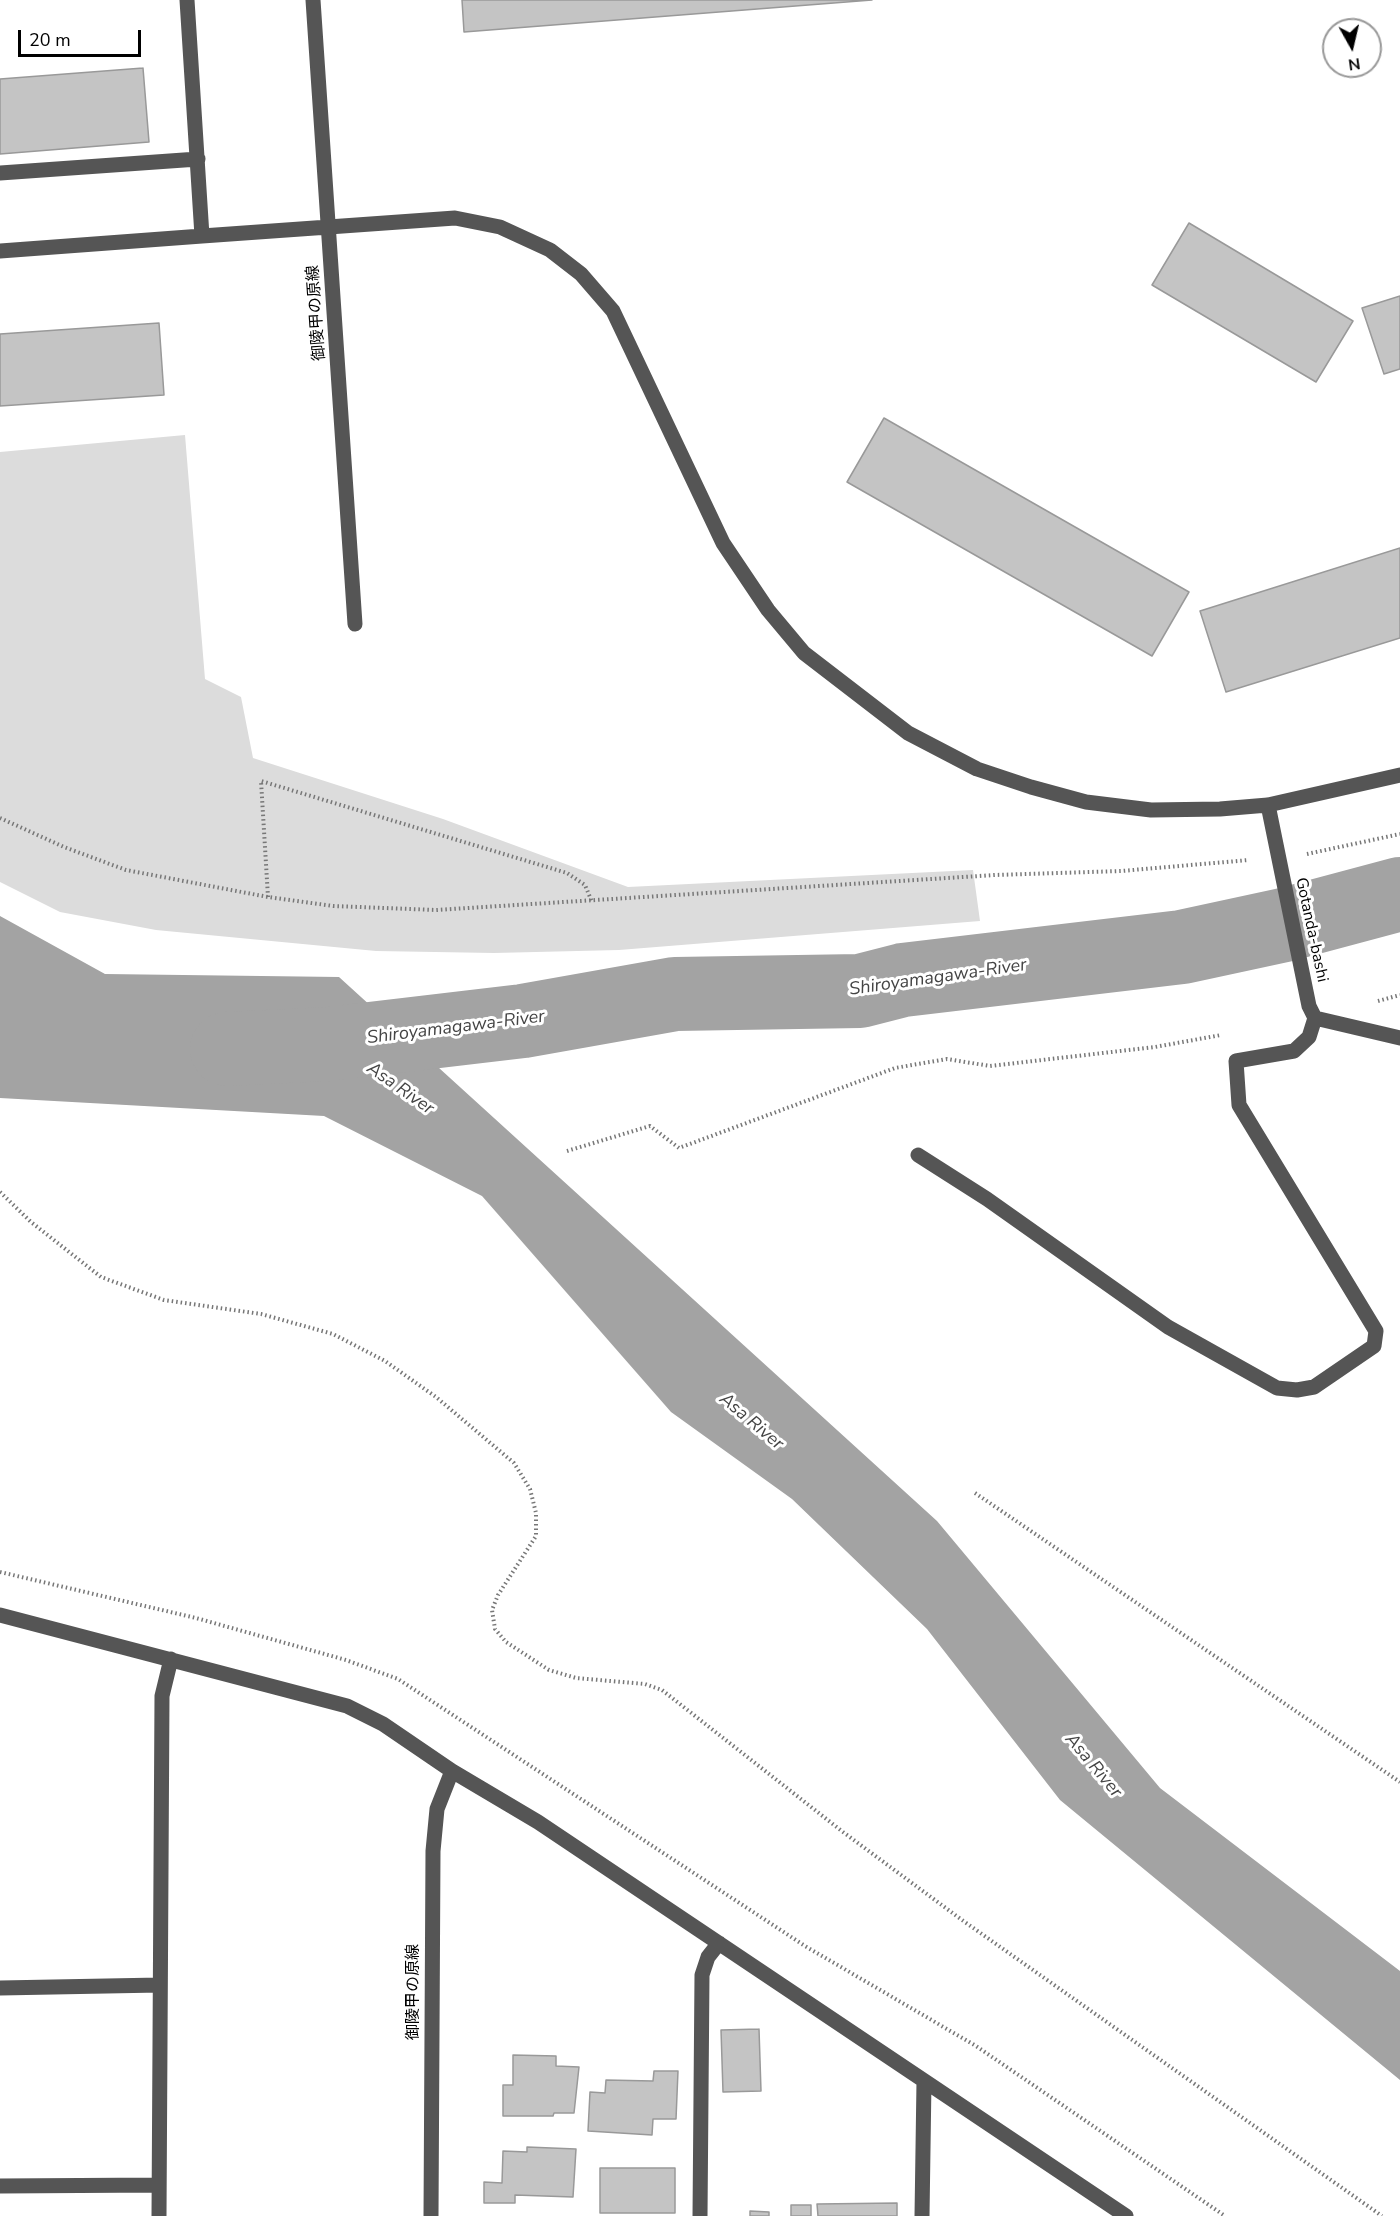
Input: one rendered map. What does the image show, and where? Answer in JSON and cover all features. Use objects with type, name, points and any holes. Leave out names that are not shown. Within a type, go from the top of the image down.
[{"type":"street","points":[[187,0],[202,236]]},
{"type":"street","name":"御陵甲の原線","points":[[314,0],[355,624]]},
{"type":"street","points":[[0,173],[198,159]]},
{"type":"street","points":[[0,250],[429,219],[455,218],[500,227],[550,250],[581,274],[614,311],[723,543],[768,610],[804,653],[908,734],[977,769],[1086,802],[1151,810],[1220,809],[1268,805],[1400,775]]},
{"type":"street","name":"Gotanda-bashi","points":[[1268,805],[1312,1012]]},
{"type":"street","points":[[918,1155],[987,1199],[1168,1327],[1277,1388],[1297,1390],[1314,1387],[1374,1346],[1377,1331],[1239,1105],[1236,1061],[1294,1051],[1309,1037],[1312,1012],[1400,1038]]},
{"type":"street","points":[[0,1615],[347,1706],[383,1724],[452,1771],[538,1822],[1126,2216]]},
{"type":"street","points":[[159,2216],[162,1696],[171,1659]]},
{"type":"street","name":"御陵甲の原線","points":[[431,2216],[433,1851],[437,1809],[452,1771]]},
{"type":"street","points":[[700,2216],[702,1976],[708,1957],[719,1943]]},
{"type":"street","points":[[0,1988],[160,1985]]},
{"type":"street","points":[[922,2216],[924,2080]]},
{"type":"street","points":[[0,2186],[159,2185]]},
{"type":"path","points":[[268,897],[261,782],[567,873],[585,885],[592,902]]},
{"type":"path","points":[[0,818],[64,847],[126,870],[268,897],[333,906],[436,910],[995,875],[1120,871],[1232,860],[1279,861],[1400,834]]},
{"type":"path","points":[[567,1151],[650,1126],[679,1148],[895,1068],[937,1060],[947,1059],[990,1066],[1155,1047],[1231,1034]]},
{"type":"path","points":[[0,1192],[31,1222],[101,1277],[164,1300],[261,1314],[333,1334],[385,1361],[436,1397],[514,1463],[530,1489],[536,1513],[536,1536],[498,1595],[492,1610],[495,1629],[506,1642],[549,1670],[576,1678],[645,1684],[662,1690],[843,1832],[953,1913],[1382,2216]]},
{"type":"path","points":[[975,1493],[1400,1782]]},
{"type":"shaded area","points":[[185,435],[205,679],[241,697],[253,758],[443,819],[628,887],[973,870],[980,921],[619,950],[494,953],[376,951],[156,930],[60,912],[0,882],[0,452]]},
{"type":"water","name":"Asa River","points":[[0,916],[105,974],[339,977],[937,1521],[1160,1788],[1400,1971],[1400,2080],[1060,1800],[927,1629],[792,1499],[671,1412],[482,1196],[324,1116],[0,1098]]},
{"type":"building","points":[[462,0],[872,0],[464,32]]},
{"type":"building","points":[[143,68],[149,142],[0,154],[0,79]]},
{"type":"building","points":[[1189,223],[1353,321],[1316,382],[1152,285]]},
{"type":"building","points":[[1400,296],[1400,369],[1384,374],[1362,308]]},
{"type":"building","points":[[159,323],[164,395],[0,406],[0,334]]},
{"type":"building","points":[[884,418],[1189,592],[1152,656],[847,482]]},
{"type":"building","points":[[1400,548],[1400,638],[1226,692],[1200,611]]},
{"type":"building","points":[[759,2029],[761,2091],[723,2092],[721,2030]]},
{"type":"building","points":[[513,2055],[556,2056],[556,2066],[579,2067],[574,2113],[554,2113],[553,2116],[503,2116],[503,2085],[513,2085]]},
{"type":"building","points":[[654,2071],[678,2071],[676,2119],[653,2119],[652,2135],[588,2131],[590,2092],[605,2093],[606,2080],[653,2081]]},
{"type":"building","points":[[527,2147],[576,2149],[573,2197],[515,2195],[515,2203],[484,2203],[484,2182],[502,2183],[503,2151],[527,2152]]},
{"type":"building","points":[[600,2168],[675,2168],[675,2213],[600,2213]]},
{"type":"building","points":[[897,2203],[897,2216],[818,2216],[817,2204]]},
{"type":"building","points":[[791,2205],[811,2205],[811,2216],[791,2216]]},
{"type":"building","points":[[750,2211],[769,2212],[769,2216],[750,2216]]},
{"type":"waterway","name":"Shiroyamagawa-River","points":[[227,1049],[328,1044],[523,1021],[675,994],[860,991],[903,980],[1182,947],[1284,925],[1400,894]]}]
